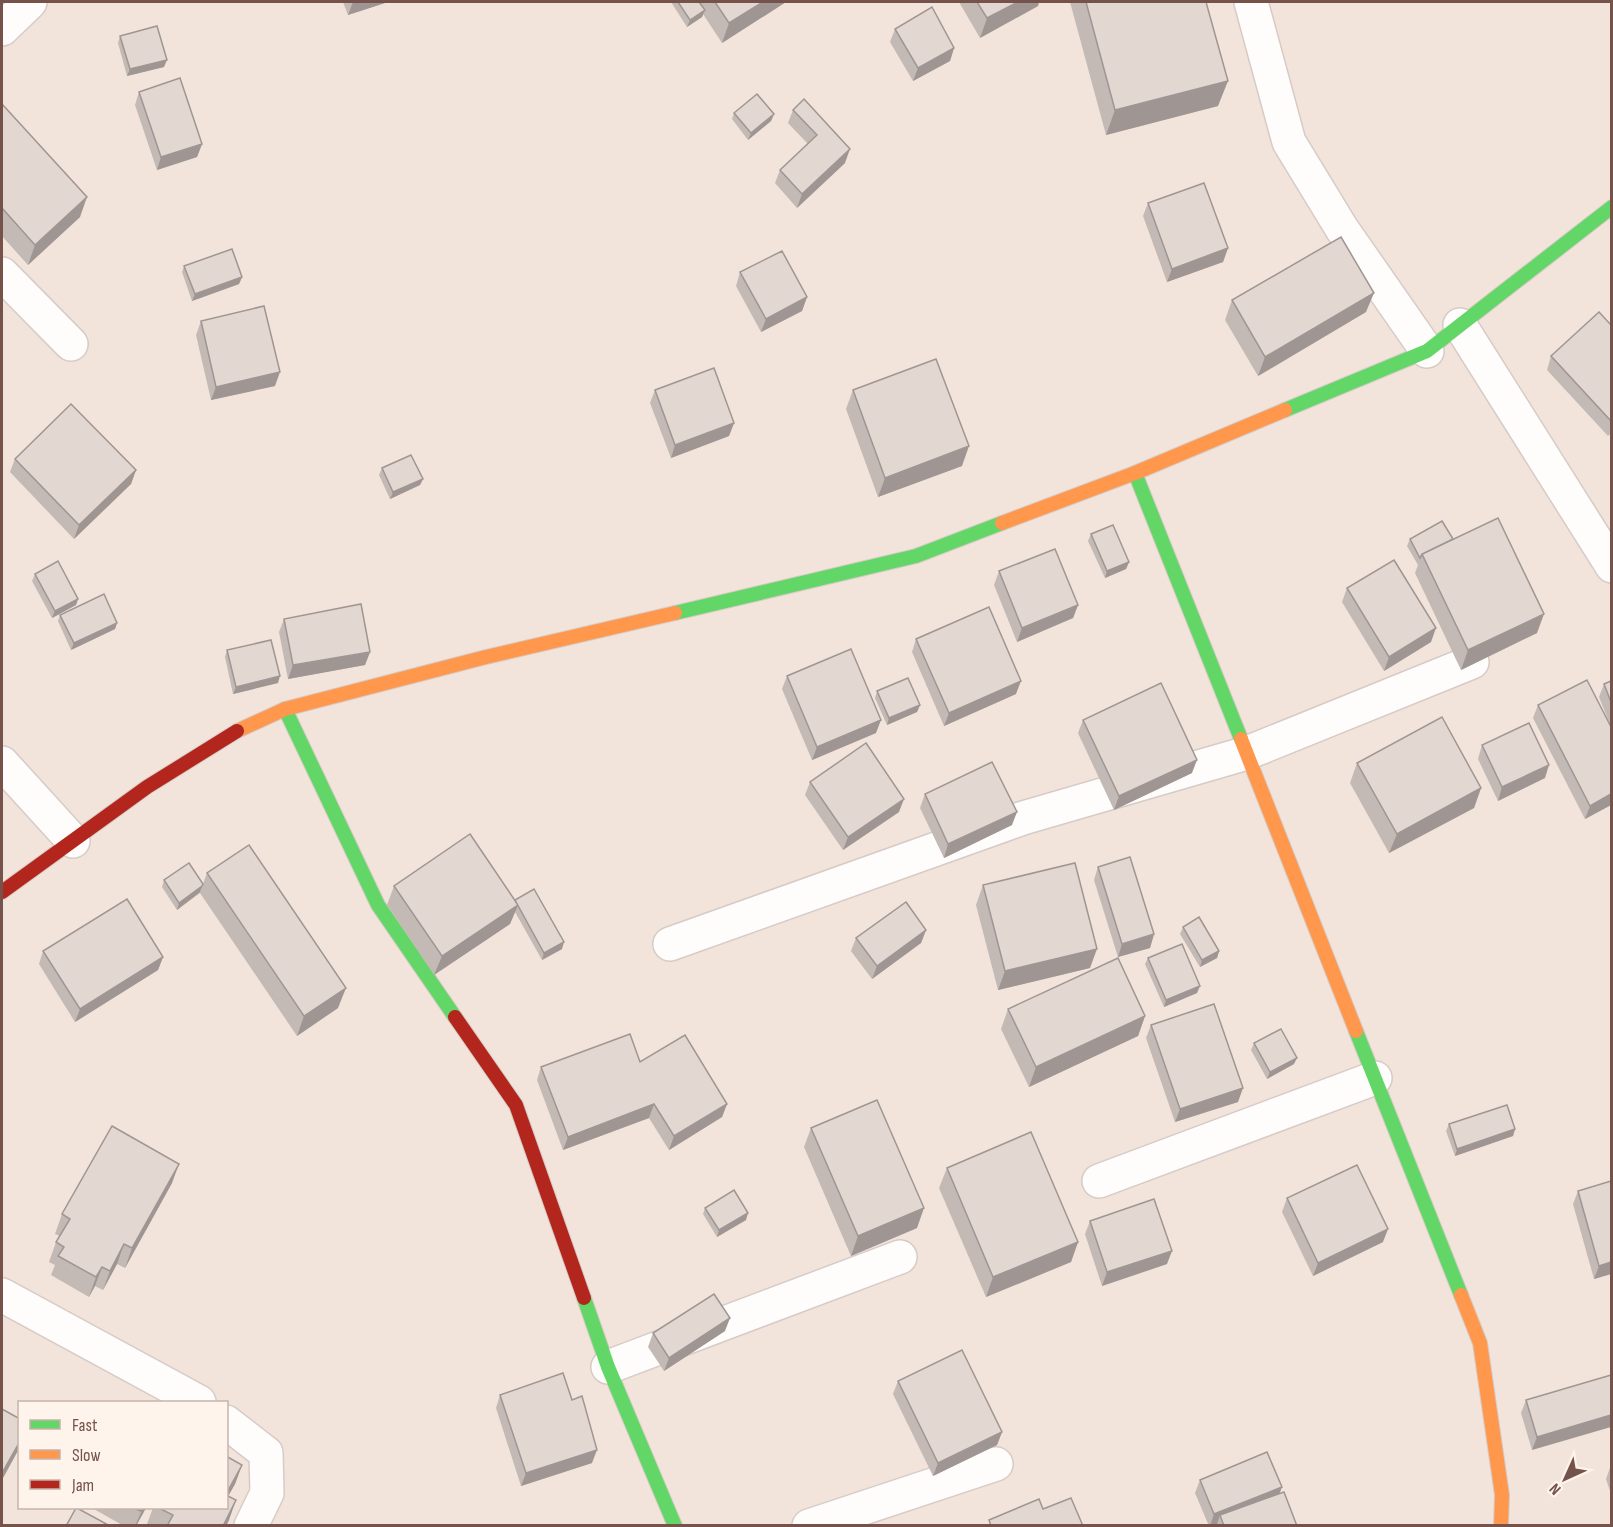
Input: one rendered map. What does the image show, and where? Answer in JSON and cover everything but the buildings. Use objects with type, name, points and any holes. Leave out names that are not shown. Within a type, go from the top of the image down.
[{"type":"street","points":[[2,29],[30,2]]},
{"type":"street","points":[[1251,2],[1289,142],[1342,229],[1427,351]]},
{"type":"street","points":[[2,892],[147,787],[222,738],[285,709],[424,672],[916,556],[1135,473],[1427,351],[1611,207]]},
{"type":"street","points":[[2,274],[71,344]]},
{"type":"street","points":[[1460,325],[1611,566]]},
{"type":"street","points":[[1135,473],[1480,1343],[1503,1495],[1501,1526]]},
{"type":"street","points":[[670,945],[1023,818],[1247,753],[1472,662]]},
{"type":"street","points":[[285,709],[378,904],[516,1105],[608,1367],[675,1526]]},
{"type":"street","points":[[2,763],[73,841]]},
{"type":"street","points":[[1099,1181],[1375,1078]]},
{"type":"street","points":[[608,1367],[900,1257]]},
{"type":"street","points":[[2,1295],[197,1401]]},
{"type":"street","points":[[228,1424],[266,1452],[267,1493],[251,1526]]},
{"type":"street","points":[[809,1526],[996,1464]]},
{"type":"shaded area","points":[[2,2],[1611,2],[1611,1525],[2,1526]]},
{"type":"traffic: fast","points":[[1285,410],[1427,351],[1612,207]]},
{"type":"traffic: fast","points":[[1135,473],[1241,739]]},
{"type":"traffic: fast","points":[[675,613],[916,556],[1002,523]]},
{"type":"traffic: fast","points":[[285,709],[378,905],[455,1017]]},
{"type":"traffic: fast","points":[[1356,1031],[1461,1295]]},
{"type":"traffic: fast","points":[[584,1298],[608,1367],[675,1526]]},
{"type":"traffic: slow","points":[[1002,523],[1135,473],[1285,410]]},
{"type":"traffic: slow","points":[[237,731],[285,709],[486,657],[675,613]]},
{"type":"traffic: slow","points":[[1241,739],[1356,1031]]},
{"type":"traffic: slow","points":[[1461,1295],[1480,1343],[1502,1495],[1501,1526]]},
{"type":"traffic: jam","points":[[2,892],[147,787],[237,731]]},
{"type":"traffic: jam","points":[[455,1017],[516,1105],[584,1298]]}]
